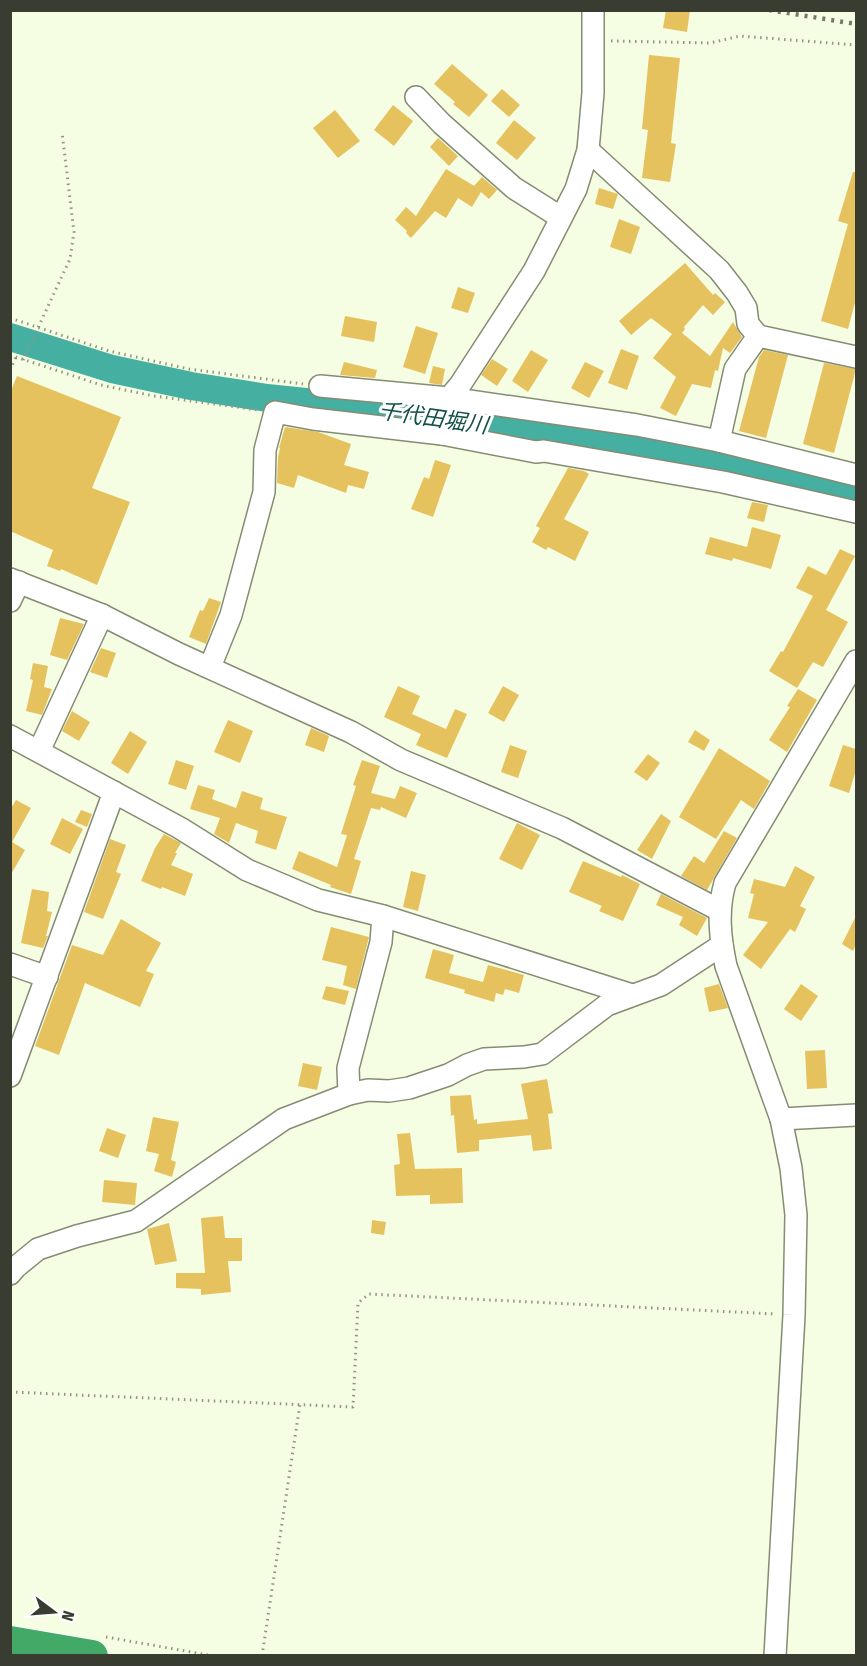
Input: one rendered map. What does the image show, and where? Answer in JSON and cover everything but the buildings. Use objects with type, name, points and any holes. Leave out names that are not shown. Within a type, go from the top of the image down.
[{"type":"highway","points":[[10,1642],[96,1646]]},
{"type":"street","points":[[442,434],[449,398],[460,385],[534,271],[576,189],[588,150],[593,93],[593,10]]},
{"type":"street","points":[[416,96],[442,124],[514,188],[561,218]]},
{"type":"street","points":[[588,150],[719,270],[746,308],[748,324],[758,336],[856,357]]},
{"type":"street","points":[[719,441],[735,369],[758,336]]},
{"type":"street","points":[[320,386],[449,398],[637,425],[719,441],[856,475]]},
{"type":"street","points":[[210,667],[231,615],[264,492],[265,450],[275,412],[313,419],[442,434],[536,452],[544,451],[723,482],[856,512]]},
{"type":"street","points":[[13,587],[102,615],[161,645],[351,732],[400,760],[562,828],[719,910]]},
{"type":"street","points":[[39,751],[102,615]]},
{"type":"street","points":[[775,1656],[794,1315],[796,1215],[791,1168],[781,1119],[726,966],[719,910],[725,883],[856,661]]},
{"type":"street","points":[[10,736],[180,828],[247,870],[318,900],[383,916],[632,995]]},
{"type":"street","points":[[10,1076],[114,792]]},
{"type":"street","points":[[349,1094],[348,1068],[381,942],[383,916]]},
{"type":"street","points":[[10,1274],[38,1249],[136,1221],[284,1119],[349,1094],[368,1090],[388,1091],[409,1088],[448,1075],[484,1059],[542,1054],[607,1005],[662,985],[722,945]]},
{"type":"street","points":[[10,964],[46,977]]},
{"type":"street","points":[[781,1119],[856,1115]]},
{"type":"path","points":[[592,40],[710,43],[740,36],[856,45]]},
{"type":"path","points":[[22,360],[70,259],[74,232],[62,132]]},
{"type":"path","points":[[10,318],[109,351],[189,369],[320,386]]},
{"type":"path","points":[[10,355],[101,385],[154,396],[275,412]]},
{"type":"path","points":[[10,370],[16,357]]},
{"type":"path","points":[[10,1392],[352,1407],[358,1303],[369,1294],[794,1315]]},
{"type":"path","points":[[262,1656],[300,1404]]},
{"type":"path","points":[[96,1646],[214,1656]]},
{"type":"waterway","name":"千代田堀川","points":[[10,337],[112,369],[191,386],[267,398],[441,416],[604,441],[769,473],[856,495]]},
{"type":"railway","points":[[769,10],[856,24]]}]
